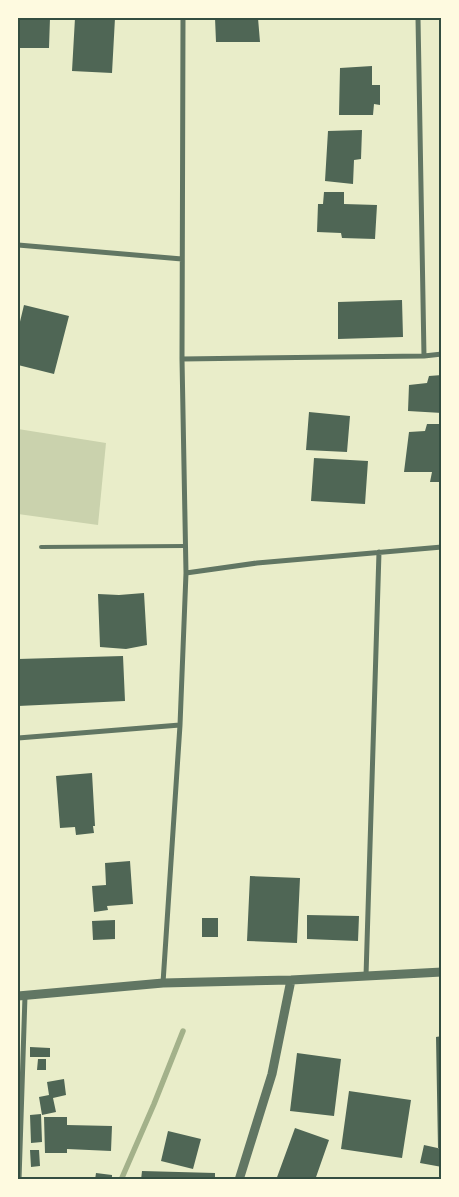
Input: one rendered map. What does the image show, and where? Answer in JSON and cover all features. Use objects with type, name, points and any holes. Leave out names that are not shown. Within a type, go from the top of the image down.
[{"type":"street","points":[[163,983],[180,725],[186,573],[182,359],[183,18]]},
{"type":"street","points":[[418,18],[424,356]]},
{"type":"street","points":[[18,245],[182,259]]},
{"type":"street","points":[[182,359],[424,356],[442,354]]},
{"type":"street","points":[[186,573],[257,563],[442,547]]},
{"type":"street","points":[[366,976],[379,552]]},
{"type":"street","points":[[18,738],[180,725]]},
{"type":"street","points":[[19,1180],[21,996],[163,983],[291,980],[442,972]]},
{"type":"street","points":[[239,1180],[272,1074],[291,980]]},
{"type":"lane","points":[[41,547],[185,546]]},
{"type":"green space","points":[[18,429],[106,443],[98,525],[18,514]]},
{"type":"building","points":[[20,18],[50,18],[49,48],[18,48]]},
{"type":"building","points":[[75,18],[115,18],[112,73],[72,71]]},
{"type":"building","points":[[215,18],[258,18],[260,42],[216,42]]},
{"type":"building","points":[[372,66],[372,85],[380,85],[380,105],[374,104],[373,115],[339,115],[340,68]]},
{"type":"building","points":[[362,130],[361,159],[354,160],[353,184],[325,181],[328,131]]},
{"type":"building","points":[[324,192],[344,192],[344,204],[377,205],[375,239],[342,238],[341,233],[317,232],[318,204],[323,204]]},
{"type":"building","points":[[402,300],[403,337],[338,339],[338,302]]},
{"type":"building","points":[[24,305],[69,316],[54,374],[18,365],[18,330]]},
{"type":"building","points":[[442,375],[442,413],[408,411],[409,385],[427,383],[429,376]]},
{"type":"building","points":[[309,412],[350,416],[347,452],[306,450]]},
{"type":"building","points":[[427,424],[442,424],[442,482],[430,482],[432,472],[404,472],[409,432],[425,431]]},
{"type":"building","points":[[314,458],[368,461],[365,504],[311,501]]},
{"type":"building","points":[[144,593],[147,645],[126,649],[100,647],[98,594]]},
{"type":"building","points":[[123,656],[125,701],[18,706],[18,659]]},
{"type":"building","points":[[92,773],[94,833],[76,835],[75,827],[60,828],[56,776]]},
{"type":"building","points":[[130,861],[133,904],[107,906],[108,910],[94,912],[92,886],[106,885],[105,863]]},
{"type":"building","points":[[250,876],[300,878],[297,943],[247,941]]},
{"type":"building","points":[[307,915],[359,916],[358,941],[307,939]]},
{"type":"building","points":[[202,918],[218,918],[218,937],[202,937]]},
{"type":"building","points":[[115,920],[115,939],[93,940],[92,921]]},
{"type":"building","points":[[442,1036],[442,1148],[438,1148],[436,1037]]},
{"type":"building","points":[[30,1047],[50,1048],[50,1057],[30,1057]]},
{"type":"building","points":[[297,1053],[341,1059],[334,1116],[290,1111]]},
{"type":"building","points":[[38,1059],[46,1059],[46,1070],[37,1070]]},
{"type":"building","points":[[64,1079],[66,1095],[53,1098],[56,1112],[42,1115],[39,1097],[49,1095],[47,1082]]},
{"type":"building","points":[[349,1091],[411,1100],[402,1158],[341,1149]]},
{"type":"building","points":[[41,1114],[42,1142],[31,1143],[30,1115]]},
{"type":"building","points":[[44,1117],[67,1117],[67,1125],[112,1126],[111,1151],[67,1149],[67,1153],[45,1153]]},
{"type":"building","points":[[295,1128],[329,1140],[315,1180],[276,1180]]},
{"type":"building","points":[[168,1131],[201,1139],[193,1169],[161,1161]]},
{"type":"building","points":[[424,1145],[442,1149],[442,1167],[420,1163]]},
{"type":"building","points":[[30,1150],[39,1150],[40,1166],[31,1167]]},
{"type":"building","points":[[142,1171],[215,1173],[215,1180],[141,1180]]},
{"type":"building","points":[[96,1173],[112,1175],[112,1180],[95,1180]]},
{"type":"waterway","points":[[121,1180],[183,1031]]}]
